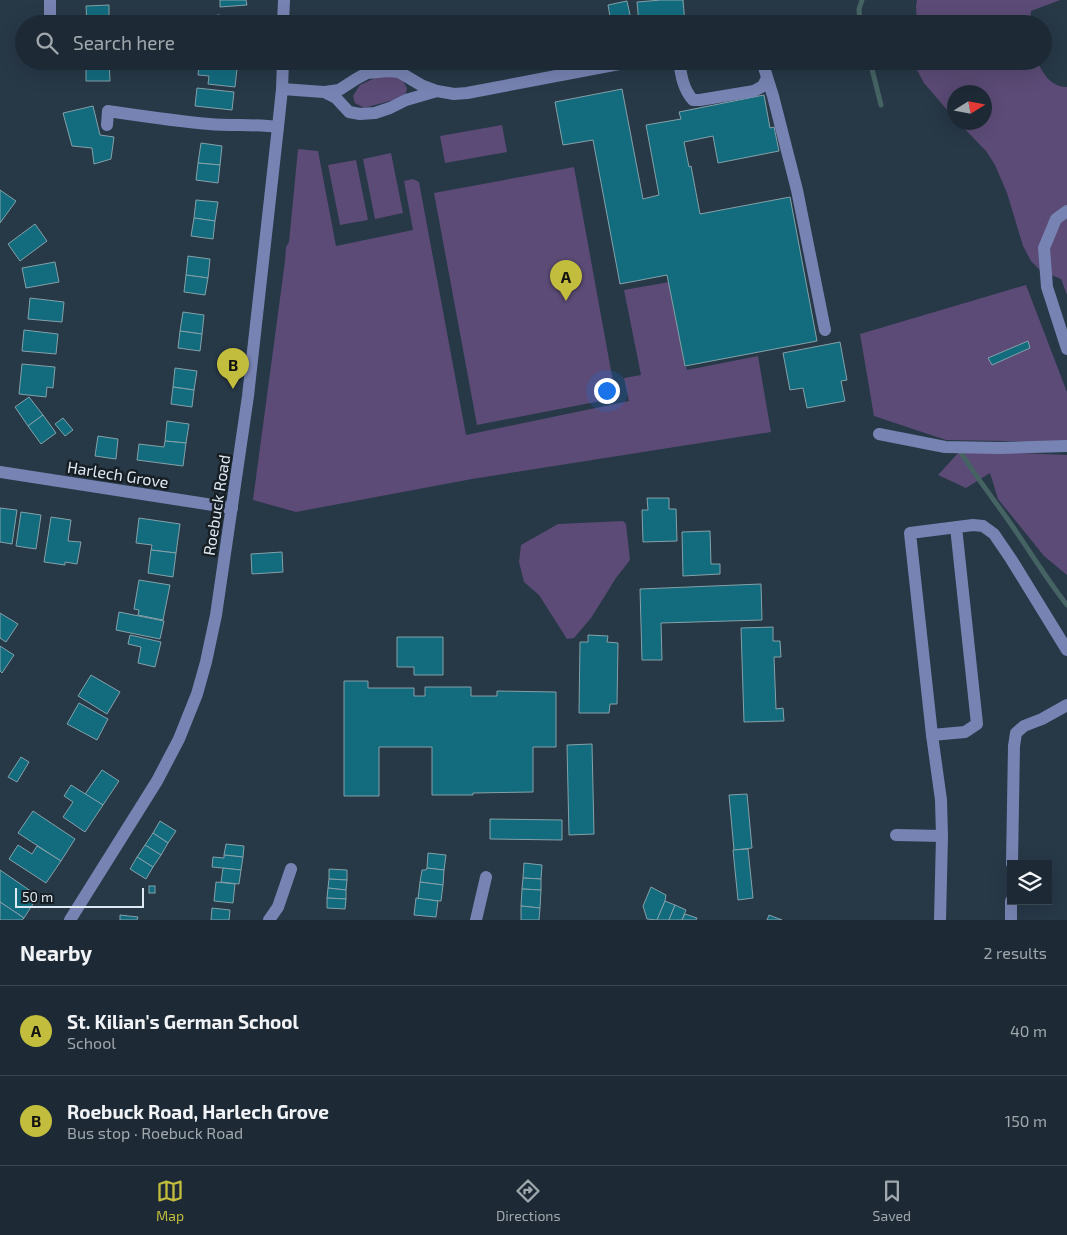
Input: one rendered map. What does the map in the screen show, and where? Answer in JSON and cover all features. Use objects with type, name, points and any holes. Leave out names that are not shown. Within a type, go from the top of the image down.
[{"type":"street","points":[[50,0],[50,15]]},
{"type":"street","points":[[283,15],[284,0]]},
{"type":"street","name":"Roebuck Road","points":[[70,920],[157,780],[179,739],[197,694],[206,662],[216,615],[248,396],[283,70]]},
{"type":"street","points":[[282,89],[324,92],[339,90],[367,73],[388,71],[399,72],[421,85],[437,91],[454,94],[588,70]]},
{"type":"street","points":[[681,70],[683,84],[692,100],[754,92],[763,86],[767,78]]},
{"type":"street","points":[[765,70],[797,190],[825,330]]},
{"type":"street","points":[[324,92],[336,98],[349,112],[360,114],[375,113],[420,95],[437,91]]},
{"type":"street","points":[[107,125],[108,112],[208,124],[278,127]]},
{"type":"street","points":[[1067,211],[1056,219],[1044,248],[1048,287],[1067,349]]},
{"type":"street","points":[[879,434],[945,447],[1067,446]]},
{"type":"street","name":"Harlech Grove","points":[[0,472],[232,508]]},
{"type":"street","points":[[940,920],[942,836],[940,800],[910,533],[973,525],[983,526],[994,534],[1067,650]]},
{"type":"street","points":[[932,735],[965,732],[977,724],[956,528]]},
{"type":"street","points":[[1012,860],[1014,746],[1016,733],[1024,726],[1042,719],[1067,705]]},
{"type":"street","points":[[896,834],[942,836]]},
{"type":"street","points":[[269,920],[278,907],[291,869]]},
{"type":"street","points":[[476,920],[486,877]]},
{"type":"street","points":[[1011,905],[1011,920]]},
{"type":"shaded area","points":[[917,0],[1060,0],[1031,11],[1031,15],[916,15]]},
{"type":"shaded area","points":[[917,70],[1042,70],[1048,79],[1056,85],[1067,87],[1067,295],[1061,279],[1041,271],[1031,261],[1023,246],[1007,193],[995,165],[986,151],[966,130],[992,130],[992,85],[947,85],[947,110],[924,83]]},
{"type":"shaded area","points":[[379,76],[400,76],[407,88],[406,93],[397,99],[364,108],[355,103],[353,96],[360,85]]},
{"type":"shaded area","points":[[502,125],[507,152],[445,163],[440,136]]},
{"type":"shaded area","points":[[298,149],[318,151],[336,246],[413,230],[404,181],[413,179],[419,182],[466,435],[629,401],[624,378],[641,375],[624,290],[669,282],[687,370],[758,356],[771,432],[472,479],[296,512],[253,500],[286,247],[289,242]]},
{"type":"shaded area","points":[[391,153],[403,213],[375,219],[363,159]]},
{"type":"shaded area","points":[[356,160],[368,220],[340,225],[328,165]]},
{"type":"shaded area","points":[[574,167],[616,398],[477,425],[434,193]]},
{"type":"shaded area","points":[[1026,285],[1067,392],[1067,442],[946,440],[874,416],[860,334]]},
{"type":"shaded area","points":[[960,451],[1067,455],[1067,575],[1044,556],[998,499],[990,473],[966,488],[938,475]]},
{"type":"shaded area","points":[[623,521],[626,524],[630,560],[616,578],[591,618],[574,638],[567,639],[539,595],[524,582],[519,562],[521,545],[558,524]]},
{"type":"building","points":[[220,0],[246,0],[247,5],[220,7]]},
{"type":"building","points":[[683,0],[684,15],[638,15],[637,2]]},
{"type":"building","points":[[627,1],[630,15],[610,15],[608,5]]},
{"type":"building","points":[[109,5],[109,15],[86,15],[86,6]]},
{"type":"building","points":[[86,70],[109,70],[110,81],[86,81]]},
{"type":"building","points":[[198,70],[237,70],[235,87],[208,84],[209,76],[198,75]]},
{"type":"building","points":[[197,88],[234,92],[232,110],[195,106]]},
{"type":"building","points":[[622,89],[643,199],[659,195],[646,125],[681,119],[679,112],[764,95],[770,128],[774,127],[779,151],[718,163],[713,136],[684,142],[689,167],[691,166],[700,214],[790,197],[817,341],[685,366],[667,275],[620,284],[593,140],[563,145],[555,102]]},
{"type":"building","points":[[93,106],[100,135],[114,137],[111,159],[94,164],[92,148],[72,146],[63,113]]},
{"type":"building","points":[[201,143],[222,146],[220,165],[198,163]]},
{"type":"building","points":[[198,163],[220,165],[218,183],[196,180]]},
{"type":"building","points":[[0,190],[16,201],[0,223]]},
{"type":"building","points":[[196,200],[218,202],[215,221],[194,218]]},
{"type":"building","points":[[194,218],[215,221],[213,239],[191,236]]},
{"type":"building","points":[[35,224],[47,241],[20,261],[8,244]]},
{"type":"building","points":[[188,256],[210,259],[208,278],[186,275]]},
{"type":"building","points":[[55,262],[59,282],[26,288],[22,268]]},
{"type":"building","points":[[186,275],[208,278],[205,295],[184,292]]},
{"type":"building","points":[[30,298],[64,302],[62,322],[28,319]]},
{"type":"building","points":[[183,312],[204,315],[202,334],[180,331]]},
{"type":"building","points":[[24,330],[58,334],[56,354],[22,351]]},
{"type":"building","points":[[180,331],[202,334],[200,351],[178,348]]},
{"type":"building","points":[[1028,341],[1030,348],[992,365],[988,358]]},
{"type":"building","points":[[840,342],[847,380],[841,381],[845,401],[807,408],[803,388],[790,390],[783,353]]},
{"type":"building","points":[[22,364],[55,367],[53,388],[47,387],[46,397],[19,394]]},
{"type":"building","points":[[175,368],[197,371],[194,390],[173,387]]},
{"type":"building","points":[[173,387],[194,390],[192,407],[171,404]]},
{"type":"building","points":[[29,397],[43,415],[28,426],[15,407]]},
{"type":"building","points":[[43,415],[56,433],[41,444],[28,426]]},
{"type":"building","points":[[63,418],[73,430],[65,436],[55,424]]},
{"type":"building","points":[[167,421],[189,424],[186,443],[165,441]]},
{"type":"building","points":[[98,436],[118,439],[116,459],[95,456]]},
{"type":"building","points":[[165,441],[186,443],[183,466],[137,460],[139,444],[164,447]]},
{"type":"building","points":[[647,498],[669,498],[669,509],[676,509],[677,541],[643,542],[642,510],[648,510]]},
{"type":"building","points":[[0,508],[17,510],[12,544],[0,542]]},
{"type":"building","points":[[21,512],[41,515],[36,549],[16,546]]},
{"type":"building","points":[[51,517],[71,520],[68,541],[81,542],[77,564],[65,562],[65,565],[44,562]]},
{"type":"building","points":[[139,518],[180,524],[176,553],[151,550],[152,545],[136,543]]},
{"type":"building","points":[[710,531],[711,564],[720,564],[720,574],[683,576],[682,532]]},
{"type":"building","points":[[151,550],[176,553],[173,577],[148,573]]},
{"type":"building","points":[[282,552],[283,572],[252,574],[251,554]]},
{"type":"building","points":[[139,580],[170,585],[163,620],[138,615],[139,610],[134,609]]},
{"type":"building","points":[[761,584],[762,620],[661,623],[662,660],[642,660],[640,589]]},
{"type":"building","points":[[119,612],[164,621],[160,639],[116,630]]},
{"type":"building","points":[[0,613],[18,624],[6,642],[0,638]]},
{"type":"building","points":[[773,627],[773,641],[780,641],[781,657],[774,657],[776,709],[783,708],[784,721],[744,722],[741,628]]},
{"type":"building","points":[[130,635],[161,642],[155,667],[138,663],[141,647],[128,644]]},
{"type":"building","points":[[588,635],[608,636],[607,642],[618,643],[617,704],[610,704],[609,713],[579,713],[580,642],[588,642]]},
{"type":"building","points":[[397,637],[443,637],[443,675],[414,675],[414,667],[397,667]]},
{"type":"building","points":[[0,646],[14,655],[2,673],[0,671]]},
{"type":"building","points":[[91,675],[120,692],[107,714],[78,696]]},
{"type":"building","points":[[344,681],[368,681],[368,688],[414,688],[414,696],[425,696],[425,687],[471,687],[471,696],[497,696],[497,691],[556,692],[556,747],[533,747],[533,792],[432,795],[432,747],[379,747],[379,796],[344,796]]},
{"type":"building","points":[[79,703],[108,719],[97,740],[67,724]]},
{"type":"building","points":[[592,744],[594,834],[569,835],[567,745]]},
{"type":"building","points":[[21,757],[29,762],[17,782],[8,777]]},
{"type":"building","points":[[102,770],[119,781],[103,805],[85,794]]},
{"type":"building","points":[[71,785],[103,805],[85,832],[63,817],[73,802],[64,796]]},
{"type":"building","points":[[747,794],[752,848],[734,850],[729,795]]},
{"type":"building","points":[[33,811],[75,839],[61,861],[18,833]]},
{"type":"building","points":[[490,819],[562,820],[562,840],[490,839]]},
{"type":"building","points":[[160,821],[176,831],[168,843],[153,833]]},
{"type":"building","points":[[153,833],[168,843],[161,855],[145,845]]},
{"type":"building","points":[[226,844],[244,846],[243,857],[224,855]]},
{"type":"building","points":[[18,845],[32,854],[37,846],[61,861],[46,883],[9,859]]},
{"type":"building","points":[[145,845],[161,855],[153,867],[137,857]]},
{"type":"building","points":[[748,849],[753,898],[738,900],[733,850]]},
{"type":"building","points":[[428,853],[446,855],[444,870],[427,868]]},
{"type":"building","points":[[224,855],[243,857],[241,870],[212,867],[213,857],[224,858]]},
{"type":"building","points":[[137,857],[153,867],[146,879],[130,869]]},
{"type":"building","points":[[524,863],[542,865],[541,879],[523,878]]},
{"type":"building","points":[[223,868],[241,870],[239,884],[221,882]]},
{"type":"building","points":[[427,868],[444,870],[443,885],[420,882],[422,870]]},
{"type":"building","points":[[329,869],[347,870],[347,880],[329,879]]},
{"type":"building","points":[[0,870],[38,896],[24,918],[0,902]]},
{"type":"building","points":[[523,878],[541,879],[541,890],[522,889]]},
{"type":"building","points":[[329,879],[347,880],[346,890],[328,888]]},
{"type":"building","points":[[216,882],[235,884],[233,903],[214,901]]},
{"type":"building","points":[[420,882],[443,885],[441,901],[418,899]]},
{"type":"building","points":[[149,886],[155,886],[155,893],[149,893]]},
{"type":"building","points":[[651,887],[666,895],[657,920],[647,919],[643,906]]},
{"type":"building","points":[[328,888],[346,890],[346,899],[327,898]]},
{"type":"building","points":[[522,889],[541,890],[540,908],[521,906]]},
{"type":"building","points":[[327,898],[346,899],[345,909],[327,908]]},
{"type":"building","points":[[416,898],[438,901],[436,917],[414,915]]},
{"type":"building","points":[[665,901],[675,905],[669,920],[657,920]]},
{"type":"building","points":[[0,902],[24,918],[22,920],[0,920]]},
{"type":"building","points":[[675,905],[686,910],[682,920],[669,920]]},
{"type":"building","points":[[521,906],[540,908],[539,920],[521,920]]},
{"type":"building","points":[[212,908],[230,910],[229,920],[211,920]]},
{"type":"building","points":[[685,914],[697,918],[696,920],[682,920]]},
{"type":"building","points":[[120,915],[138,917],[137,920],[120,920]]},
{"type":"building","points":[[769,915],[782,920],[767,920]]},
{"type":"waterway","points":[[859,15],[862,0]]},
{"type":"waterway","points":[[872,70],[881,105]]},
{"type":"waterway","points":[[960,451],[1067,605]]},
{"type":"place","name":"St. Kilian's German School","points":[[566,301]]},
{"type":"place","name":"Roebuck Road, Harlech Grove","points":[[233,389]]}]
